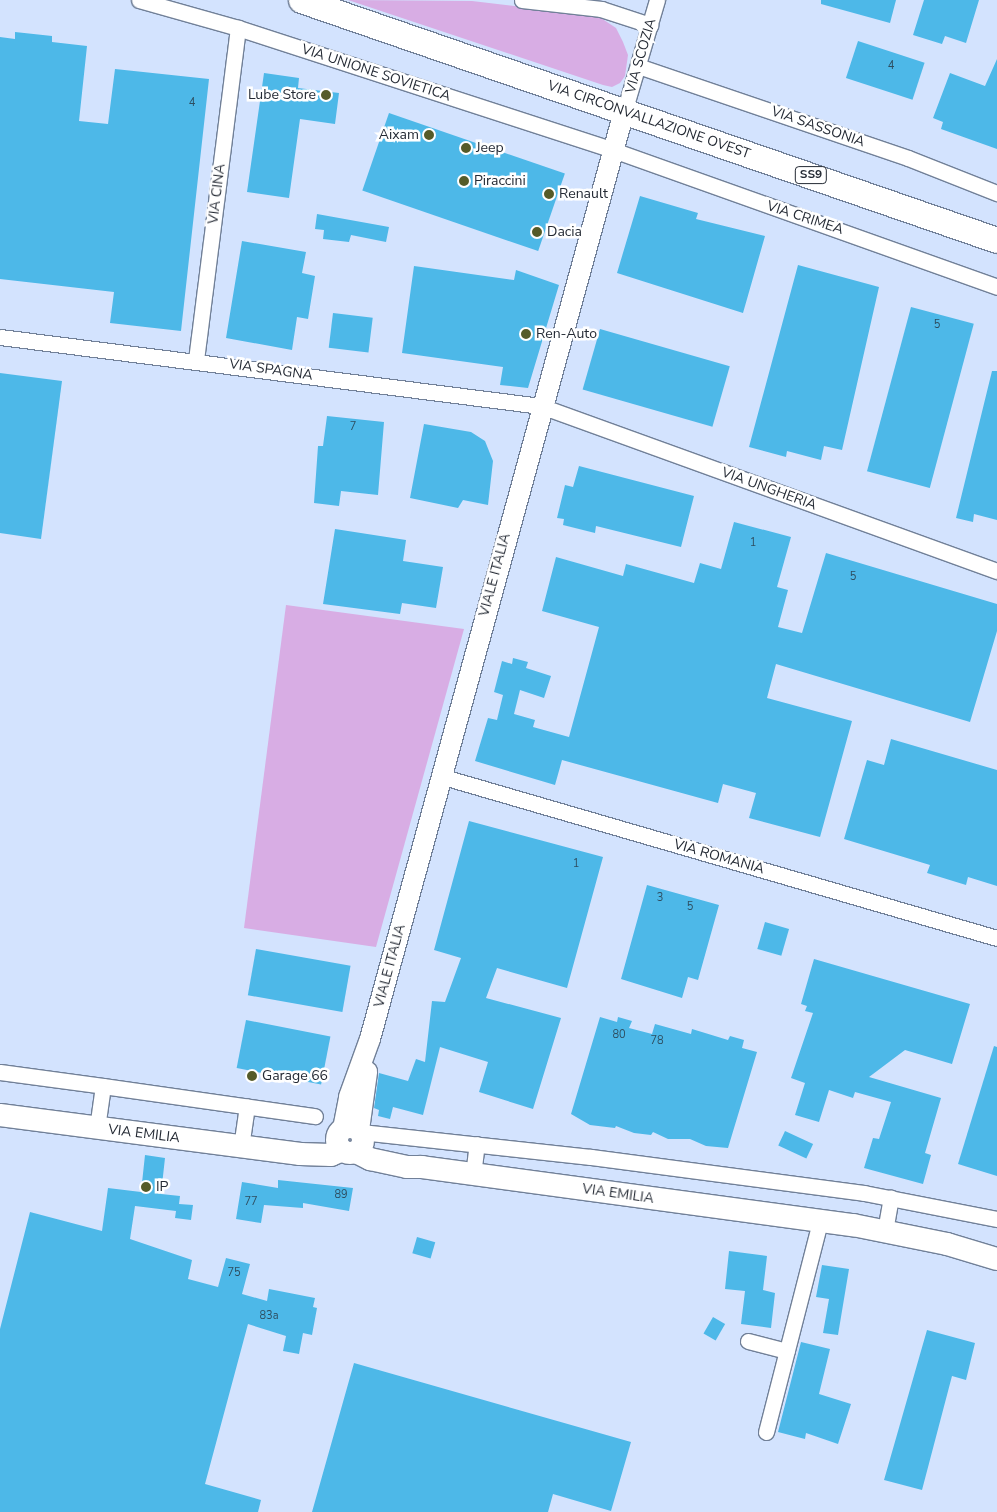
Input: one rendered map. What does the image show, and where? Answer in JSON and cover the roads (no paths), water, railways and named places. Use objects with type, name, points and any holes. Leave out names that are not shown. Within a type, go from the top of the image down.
[{"type":"main road","name":"VIA CIRCONVALLAZIONE OVEST","points":[[301,0],[997,240]]},
{"type":"main road","name":"VIA EMILIA","points":[[0,1115],[242,1147],[331,1155],[352,1138],[370,1159],[473,1175],[885,1231],[997,1259]]},
{"type":"street","name":"VIA UNIONE SOVIETICA","points":[[139,0],[238,28],[613,150]]},
{"type":"street","points":[[522,0],[601,9],[650,25]]},
{"type":"street","name":"VIA SCOZIA","points":[[624,112],[657,0]]},
{"type":"street","name":"VIA CINA","points":[[196,360],[238,28]]},
{"type":"street","name":"VIA SASSONIA","points":[[638,66],[899,155],[997,192]]},
{"type":"street","name":"VIALE ITALIA","points":[[352,1138],[370,1039],[541,406],[624,112]]},
{"type":"street","name":"VIA CRIMEA","points":[[613,150],[997,287]]},
{"type":"street","name":"VIA SPAGNA","points":[[0,337],[196,360],[541,406]]},
{"type":"street","name":"VIA UNGHERIA","points":[[541,406],[997,571]]},
{"type":"street","name":"VIA ROMANIA","points":[[440,776],[997,938]]},
{"type":"street","points":[[0,1072],[315,1116]]},
{"type":"street","points":[[97,1128],[103,1086]]},
{"type":"street","points":[[242,1147],[248,1106]]},
{"type":"street","points":[[352,1138],[477,1144],[591,1157],[891,1198],[997,1219]]},
{"type":"street","points":[[473,1175],[477,1144]]},
{"type":"street","points":[[885,1231],[891,1198]]},
{"type":"street","points":[[766,1432],[820,1221]]},
{"type":"street","points":[[748,1341],[787,1351]]},
{"type":"place","name":"Lube Store","points":[[326,95]]},
{"type":"place","name":"Aixam","points":[[429,135]]},
{"type":"place","name":"Jeep","points":[[466,148]]},
{"type":"place","name":"Piraccini","points":[[464,181]]},
{"type":"place","name":"Renault","points":[[549,194]]},
{"type":"place","name":"Dacia","points":[[537,232]]},
{"type":"place","name":"Ren-Auto","points":[[526,334]]},
{"type":"place","name":"Garage 66","points":[[252,1076]]},
{"type":"place","name":"IP","points":[[146,1187]]}]
